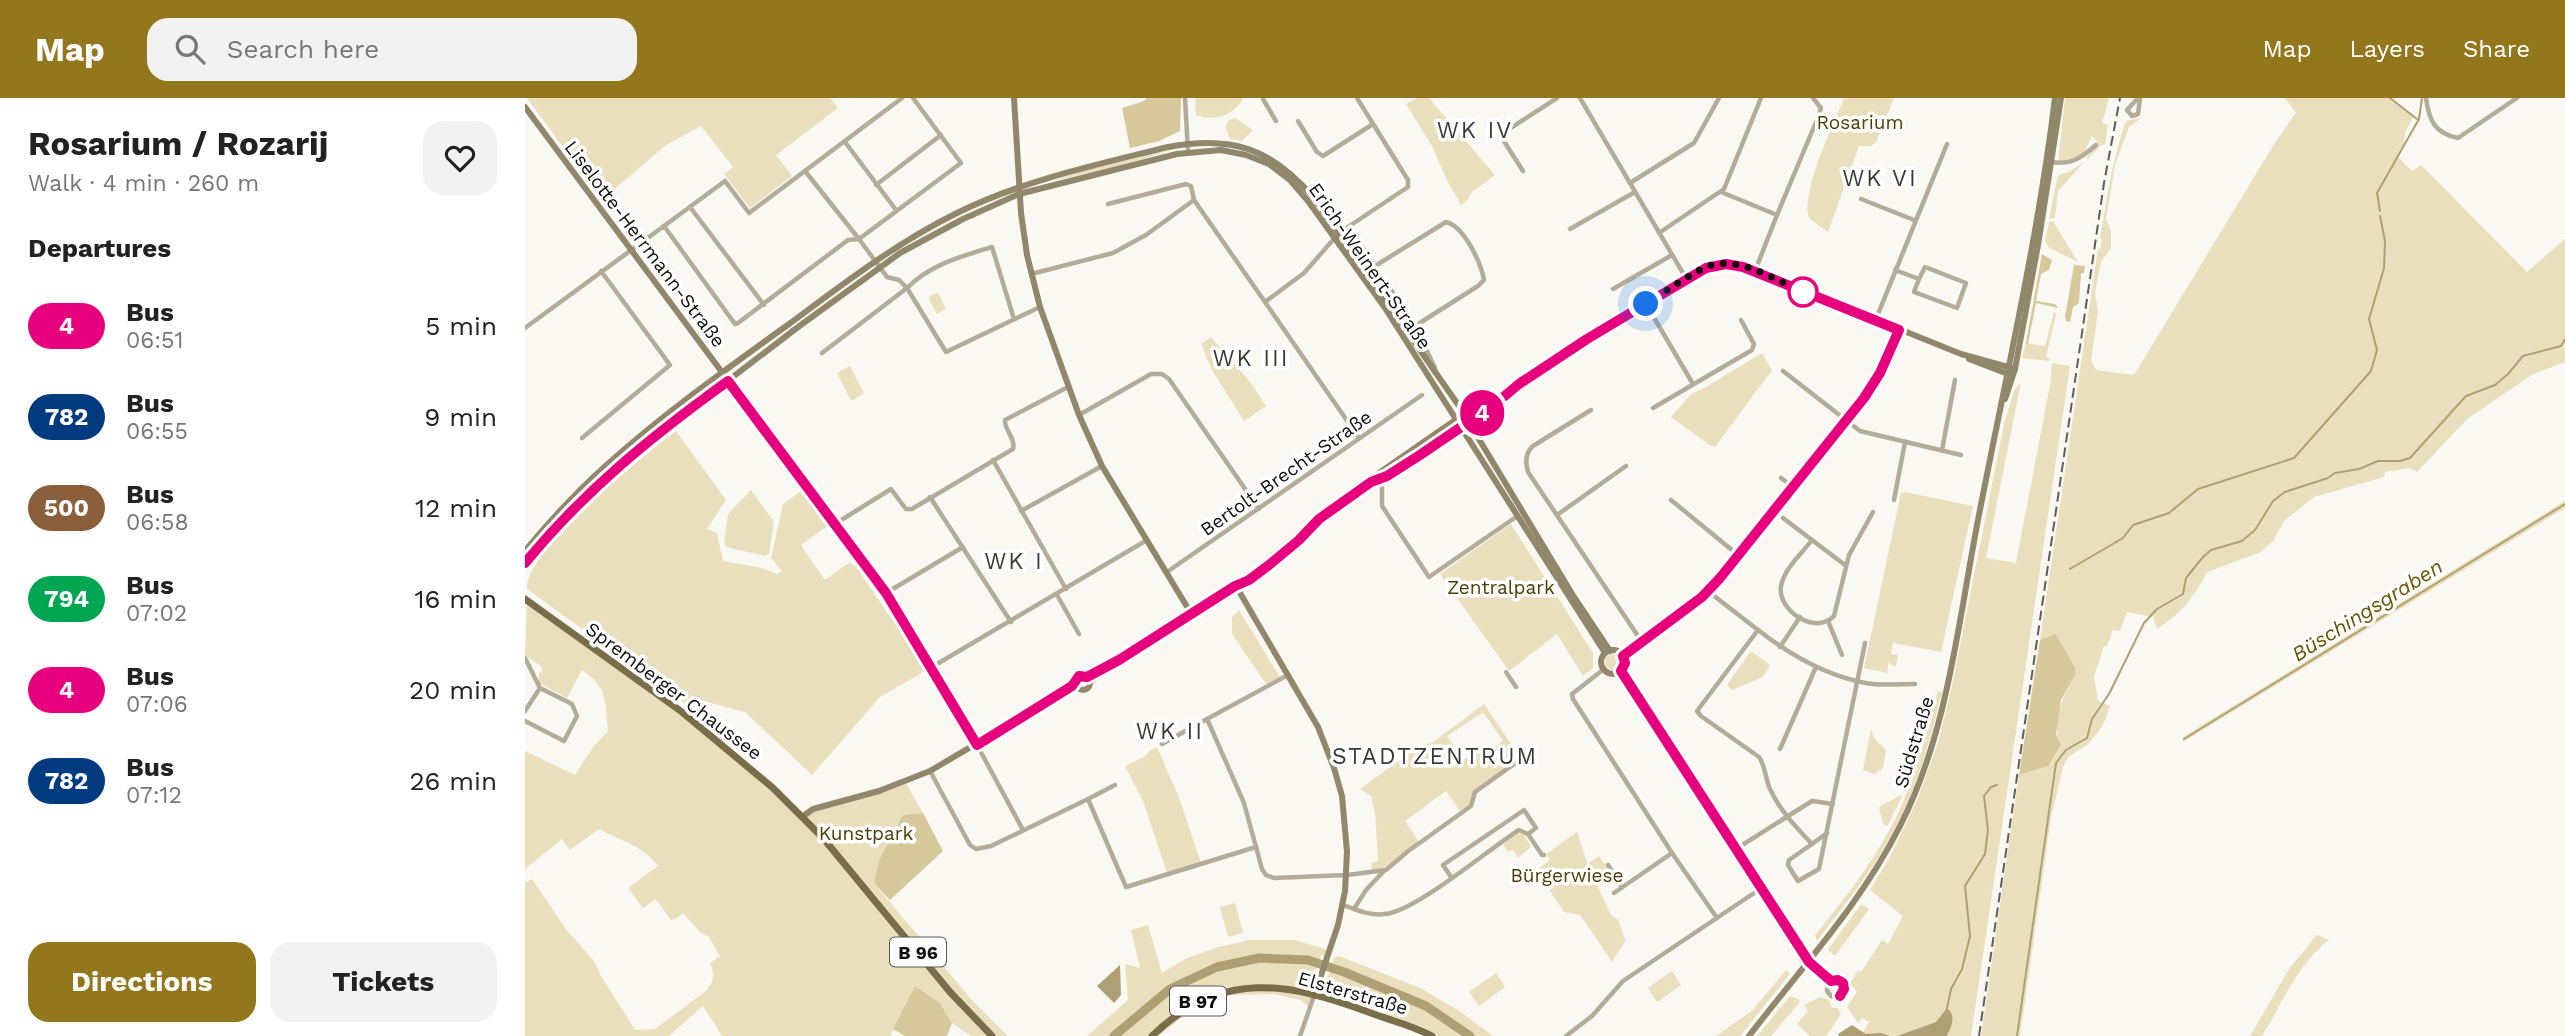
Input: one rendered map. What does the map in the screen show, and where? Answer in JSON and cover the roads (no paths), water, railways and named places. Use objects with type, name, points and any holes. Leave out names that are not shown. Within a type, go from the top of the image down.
[{"type":"main road","name":"Spremberger Chaussee","points":[[525,599],[698,725],[773,788],[858,879],[950,992],[992,1036]]},
{"type":"main road","name":"Elsterstraße","points":[[1152,1036],[1179,1012],[1219,992],[1238,988],[1266,988],[1314,996],[1408,1024],[1431,1036]]},
{"type":"street","points":[[525,328],[725,181],[749,213],[902,98]]},
{"type":"street","points":[[664,226],[735,324],[739,323],[848,240],[859,239],[961,163],[913,98]]},
{"type":"street","points":[[1014,98],[1019,190],[1031,274],[1068,387],[1102,466],[1192,615]]},
{"type":"street","points":[[1185,98],[1188,148]]},
{"type":"street","points":[[1263,98],[1276,121]]},
{"type":"street","points":[[1265,302],[1304,274],[1337,235],[1408,187],[1408,180],[1357,98]]},
{"type":"street","points":[[1523,171],[1500,135],[1557,98]]},
{"type":"street","points":[[1580,98],[1687,280]]},
{"type":"street","points":[[1630,183],[1693,143],[1719,98]]},
{"type":"street","points":[[1659,233],[1721,192],[1730,177],[1761,98]]},
{"type":"street","points":[[1755,272],[1819,115],[1821,108],[1813,98]]},
{"type":"street","points":[[2050,162],[2055,98]]},
{"type":"street","points":[[2050,162],[2061,98]]},
{"type":"street","points":[[2426,98],[2427,111],[2435,128],[2458,138],[2517,98]]},
{"type":"street","name":"Liselotte-Herrmann-Straße","points":[[525,107],[886,593],[977,745]]},
{"type":"street","points":[[1298,121],[1317,152],[1323,156],[1373,124]]},
{"type":"street","points":[[876,185],[941,135]]},
{"type":"street","points":[[845,142],[896,210]]},
{"type":"street","points":[[1875,320],[1947,144]]},
{"type":"street","points":[[2050,162],[2076,161],[2096,145]]},
{"type":"street","name":"Erich-Weinert-Straße","points":[[877,264],[1019,190],[1188,148],[1227,150],[1265,162],[1290,180],[1337,235],[1438,376],[1469,421],[1608,652]]},
{"type":"street","name":"Südstraße","points":[[1748,1036],[1847,912],[1883,858],[1905,817],[1927,763],[1946,692],[2050,162]]},
{"type":"street","points":[[805,171],[887,277],[899,279],[907,288],[946,352],[1041,307]]},
{"type":"street","points":[[1108,204],[1186,184],[1192,187],[1194,200],[1359,438]]},
{"type":"street","points":[[1570,229],[1635,192]]},
{"type":"street","points":[[1721,192],[1777,215]]},
{"type":"street","points":[[1861,199],[1914,220]]},
{"type":"street","points":[[1031,274],[1095,260],[1122,249],[1194,200]]},
{"type":"street","points":[[690,207],[764,305]]},
{"type":"street","points":[[1375,266],[1446,222],[1457,227],[1482,264],[1484,280],[1478,286],[1415,326]]},
{"type":"street","name":"Erich-Weinert-Straße","points":[[1346,228],[1357,239],[1415,326],[1438,376]]},
{"type":"street","name":"Erich-Weinert-Straße","points":[[1337,235],[1461,426],[1516,517],[1608,652]]},
{"type":"street","points":[[822,354],[923,274],[946,261],[992,247],[1014,318]]},
{"type":"street","points":[[1613,289],[1672,255]]},
{"type":"street","points":[[525,551],[581,489],[617,456],[722,373],[877,264]]},
{"type":"street","points":[[525,563],[602,479],[877,264]]},
{"type":"street","points":[[1077,686],[1086,690],[1089,680],[1235,586],[1319,519],[1371,482],[1379,473],[1464,414],[1519,384],[1706,268],[1734,264],[1961,354],[2011,371]]},
{"type":"street","points":[[1925,267],[1966,283],[1957,308],[1914,292],[1919,279],[1925,267]]},
{"type":"street","points":[[1895,270],[1919,279]]},
{"type":"street","points":[[582,438],[670,365],[601,271]]},
{"type":"street","points":[[1646,304],[1693,383]]},
{"type":"street","points":[[1653,408],[1753,347],[1753,341],[1741,320]]},
{"type":"street","points":[[1623,656],[1709,592],[1847,421],[1880,373],[1899,330]]},
{"type":"street","points":[[1783,371],[1853,428],[1961,455]]},
{"type":"street","points":[[1079,415],[1151,374],[1162,374],[1169,379],[1259,509]]},
{"type":"street","points":[[1942,450],[1955,380]]},
{"type":"street","points":[[1371,482],[1387,476],[1495,404],[1519,384]]},
{"type":"street","points":[[835,524],[889,489],[893,490],[907,510],[993,460],[1014,447],[1004,424],[1007,417],[1068,387]]},
{"type":"street","name":"Bertolt-Brecht-Straße","points":[[1166,573],[1422,395]]},
{"type":"street","points":[[1591,410],[1533,446],[1527,454],[1525,464],[1641,642]]},
{"type":"street","points":[[1894,500],[1905,442]]},
{"type":"street","points":[[993,460],[1066,589]]},
{"type":"street","points":[[1021,511],[1102,466]]},
{"type":"street","points":[[1557,515],[1626,466]]},
{"type":"street","points":[[1781,478],[1793,487]]},
{"type":"street","points":[[1382,482],[1382,506],[1429,577],[1516,517]]},
{"type":"street","points":[[930,497],[1011,622]]},
{"type":"street","points":[[1671,500],[1738,555]]},
{"type":"street","points":[[1812,540],[1784,576],[1781,586],[1786,606],[1813,623],[1828,621],[1834,616],[1850,552],[1873,512]]},
{"type":"street","points":[[1783,518],[1846,566]]},
{"type":"street","points":[[932,667],[1147,540]]},
{"type":"street","points":[[886,593],[963,547]]},
{"type":"street","points":[[1235,586],[1318,727],[1334,768],[1345,813],[1347,874],[1343,905],[1300,1036]]},
{"type":"street","points":[[1709,592],[1780,647],[1816,667],[1869,684],[1915,684]]},
{"type":"street","points":[[1057,594],[1079,634]]},
{"type":"street","points":[[1780,647],[1800,617]]},
{"type":"street","points":[[1828,621],[1842,655]]},
{"type":"street","points":[[1758,630],[1697,711],[1759,757],[1765,766],[1768,785],[1785,816],[1812,844]]},
{"type":"street","points":[[1827,833],[1789,860],[1788,865],[1798,881],[1819,869],[1827,833],[1833,804],[1865,643]]},
{"type":"street","points":[[1617,651],[1623,656],[1625,663],[1619,672],[1609,673],[1604,669],[1602,661],[1608,652],[1617,651]]},
{"type":"street","points":[[525,659],[540,688],[572,704],[577,713],[577,720],[564,741],[525,721]]},
{"type":"street","points":[[1780,749],[1816,667]]},
{"type":"street","points":[[1604,669],[1572,694],[1572,697],[1717,918]]},
{"type":"street","points":[[1506,672],[1516,687]]},
{"type":"street","points":[[1619,672],[1807,964]]},
{"type":"street","points":[[1162,744],[1288,674]]},
{"type":"street","points":[[1077,686],[1079,676],[1089,680]]},
{"type":"street","points":[[802,817],[814,809],[879,791],[930,772],[1077,686]]},
{"type":"street","points":[[525,711],[540,688]]},
{"type":"street","points":[[1207,719],[1238,787],[1262,869],[1269,878],[1386,870]]},
{"type":"street","points":[[977,745],[1023,830]]},
{"type":"street","points":[[1354,909],[1366,890],[1386,870],[1471,806],[1475,792],[1521,759]]},
{"type":"street","points":[[930,772],[969,845],[976,849],[992,846],[1115,785]]},
{"type":"street","points":[[1087,799],[1126,887],[1256,847]]},
{"type":"street","points":[[1734,850],[1812,801],[1833,804]]},
{"type":"street","points":[[1451,877],[1443,865],[1524,810],[1537,828],[1528,834]]},
{"type":"street","points":[[1343,905],[1376,914],[1397,912],[1519,830],[1528,834],[1544,855]]},
{"type":"street","points":[[1734,850],[1807,964],[1829,982]]},
{"type":"street","points":[[1614,893],[1672,853]]},
{"type":"street","points":[[1608,865],[1622,887]]},
{"type":"street","points":[[1566,1036],[1592,1016],[1623,981],[1758,890]]},
{"type":"waterway","points":[[2390,98],[2417,119]]},
{"type":"waterway","points":[[2380,211],[2377,193],[2419,119],[2422,98]]},
{"type":"waterway","points":[[2070,569],[2123,538],[2133,525],[2169,513],[2198,489],[2294,458],[2371,371],[2377,350],[2369,319],[2384,268],[2385,241],[2380,216]]},
{"type":"waterway","points":[[2017,1036],[2056,763],[2066,750],[2087,738],[2092,719],[2109,694],[2144,623],[2157,609],[2183,594],[2186,578],[2203,557],[2211,550],[2242,541],[2255,530],[2273,501],[2285,492],[2328,478],[2335,473],[2359,469],[2378,461],[2410,458],[2466,396],[2495,385],[2523,356],[2561,346],[2565,339]]},
{"type":"waterway","name":"Büschingsgraben","points":[[2184,739],[2565,504]]},
{"type":"waterway","points":[[1947,1008],[1951,989],[1962,969],[1970,936],[1965,886],[1985,854],[1988,830],[1984,796],[1991,787],[1997,785]]},
{"type":"waterway","points":[[1114,1036],[1170,989],[1217,967],[1259,958],[1308,960],[1344,972],[1426,1006],[1470,1036]]},
{"type":"railway","points":[[1979,1036],[2104,183],[2120,98]]},
{"type":"district","name":"WK IV","points":[[1475,130]]},
{"type":"district","name":"WK VI","points":[[1880,178]]},
{"type":"district","name":"WK III","points":[[1251,358]]},
{"type":"district","name":"WK I","points":[[1014,561]]},
{"type":"district","name":"WK II","points":[[1170,731]]},
{"type":"district","name":"STADTZENTRUM","points":[[1435,756]]},
{"type":"park label","name":"Rosarium","points":[[1860,122]]},
{"type":"park label","name":"Zentralpark","points":[[1501,587]]},
{"type":"park label","name":"Kunstpark","points":[[866,833]]},
{"type":"park label","name":"Bürgerwiese","points":[[1567,875]]}]
